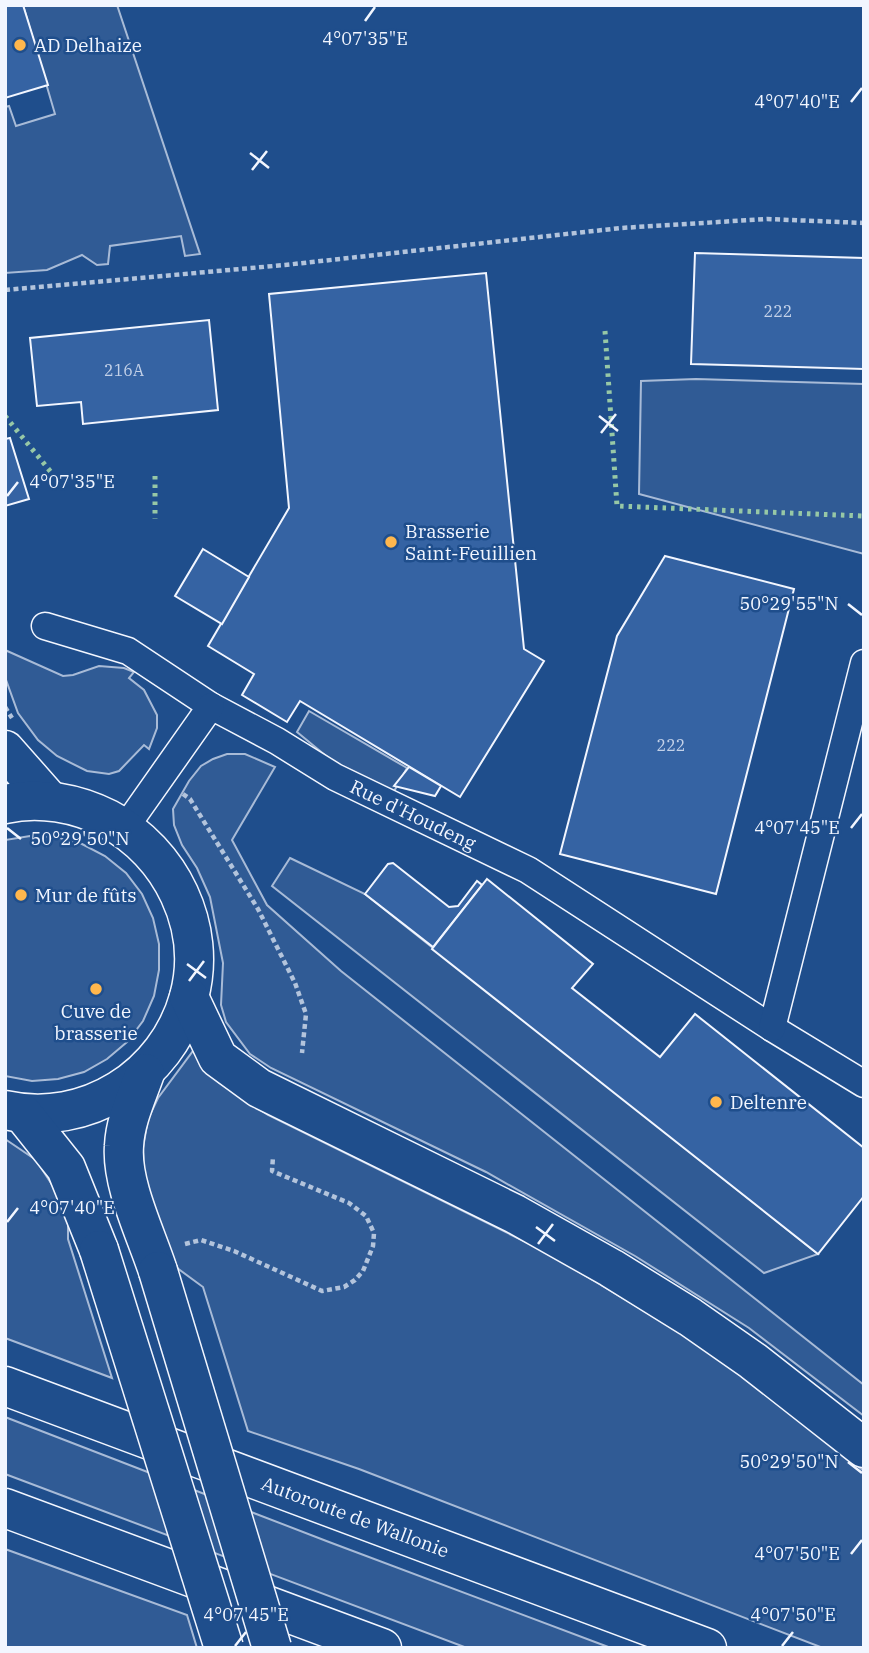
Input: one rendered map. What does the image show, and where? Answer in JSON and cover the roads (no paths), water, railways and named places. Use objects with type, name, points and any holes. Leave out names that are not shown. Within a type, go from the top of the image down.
[{"type":"main road","points":[[5,750],[50,801]]},
{"type":"main road","points":[[5,804],[50,801],[89,810],[125,828],[154,853],[176,885],[190,921],[194,959],[189,997],[172,1038],[145,1073],[113,1096],[84,1108],[54,1114],[14,1112]]},
{"type":"main road","points":[[189,997],[218,1058],[259,1088],[515,1214],[611,1268],[690,1317],[753,1361],[864,1448]]},
{"type":"main road","points":[[145,1073],[126,1128],[123,1148],[128,1181],[168,1261],[272,1648]]},
{"type":"main road","points":[[14,1112],[66,1168],[99,1250],[224,1648]]},
{"type":"main road","name":"Autoroute de Wallonie","points":[[5,1386],[707,1648]]},
{"type":"main road","points":[[5,1508],[382,1648]]},
{"type":"street","name":"Rue d'Houdeng","points":[[45,626],[128,651],[211,706],[363,793],[528,870],[772,1028],[864,1084]]},
{"type":"street","points":[[772,1028],[864,663]]},
{"type":"street","points":[[125,828],[211,706]]},
{"type":"place","name":"AD Delhaize","points":[[20,45]]},
{"type":"place","name":"Brasserie Saint-Feuillien","points":[[391,542]]},
{"type":"place","name":"Mur de fûts","points":[[21,895]]},
{"type":"place","name":"Cuve de brasserie","points":[[96,989]]},
{"type":"place","name":"Deltenre","points":[[716,1102]]}]
